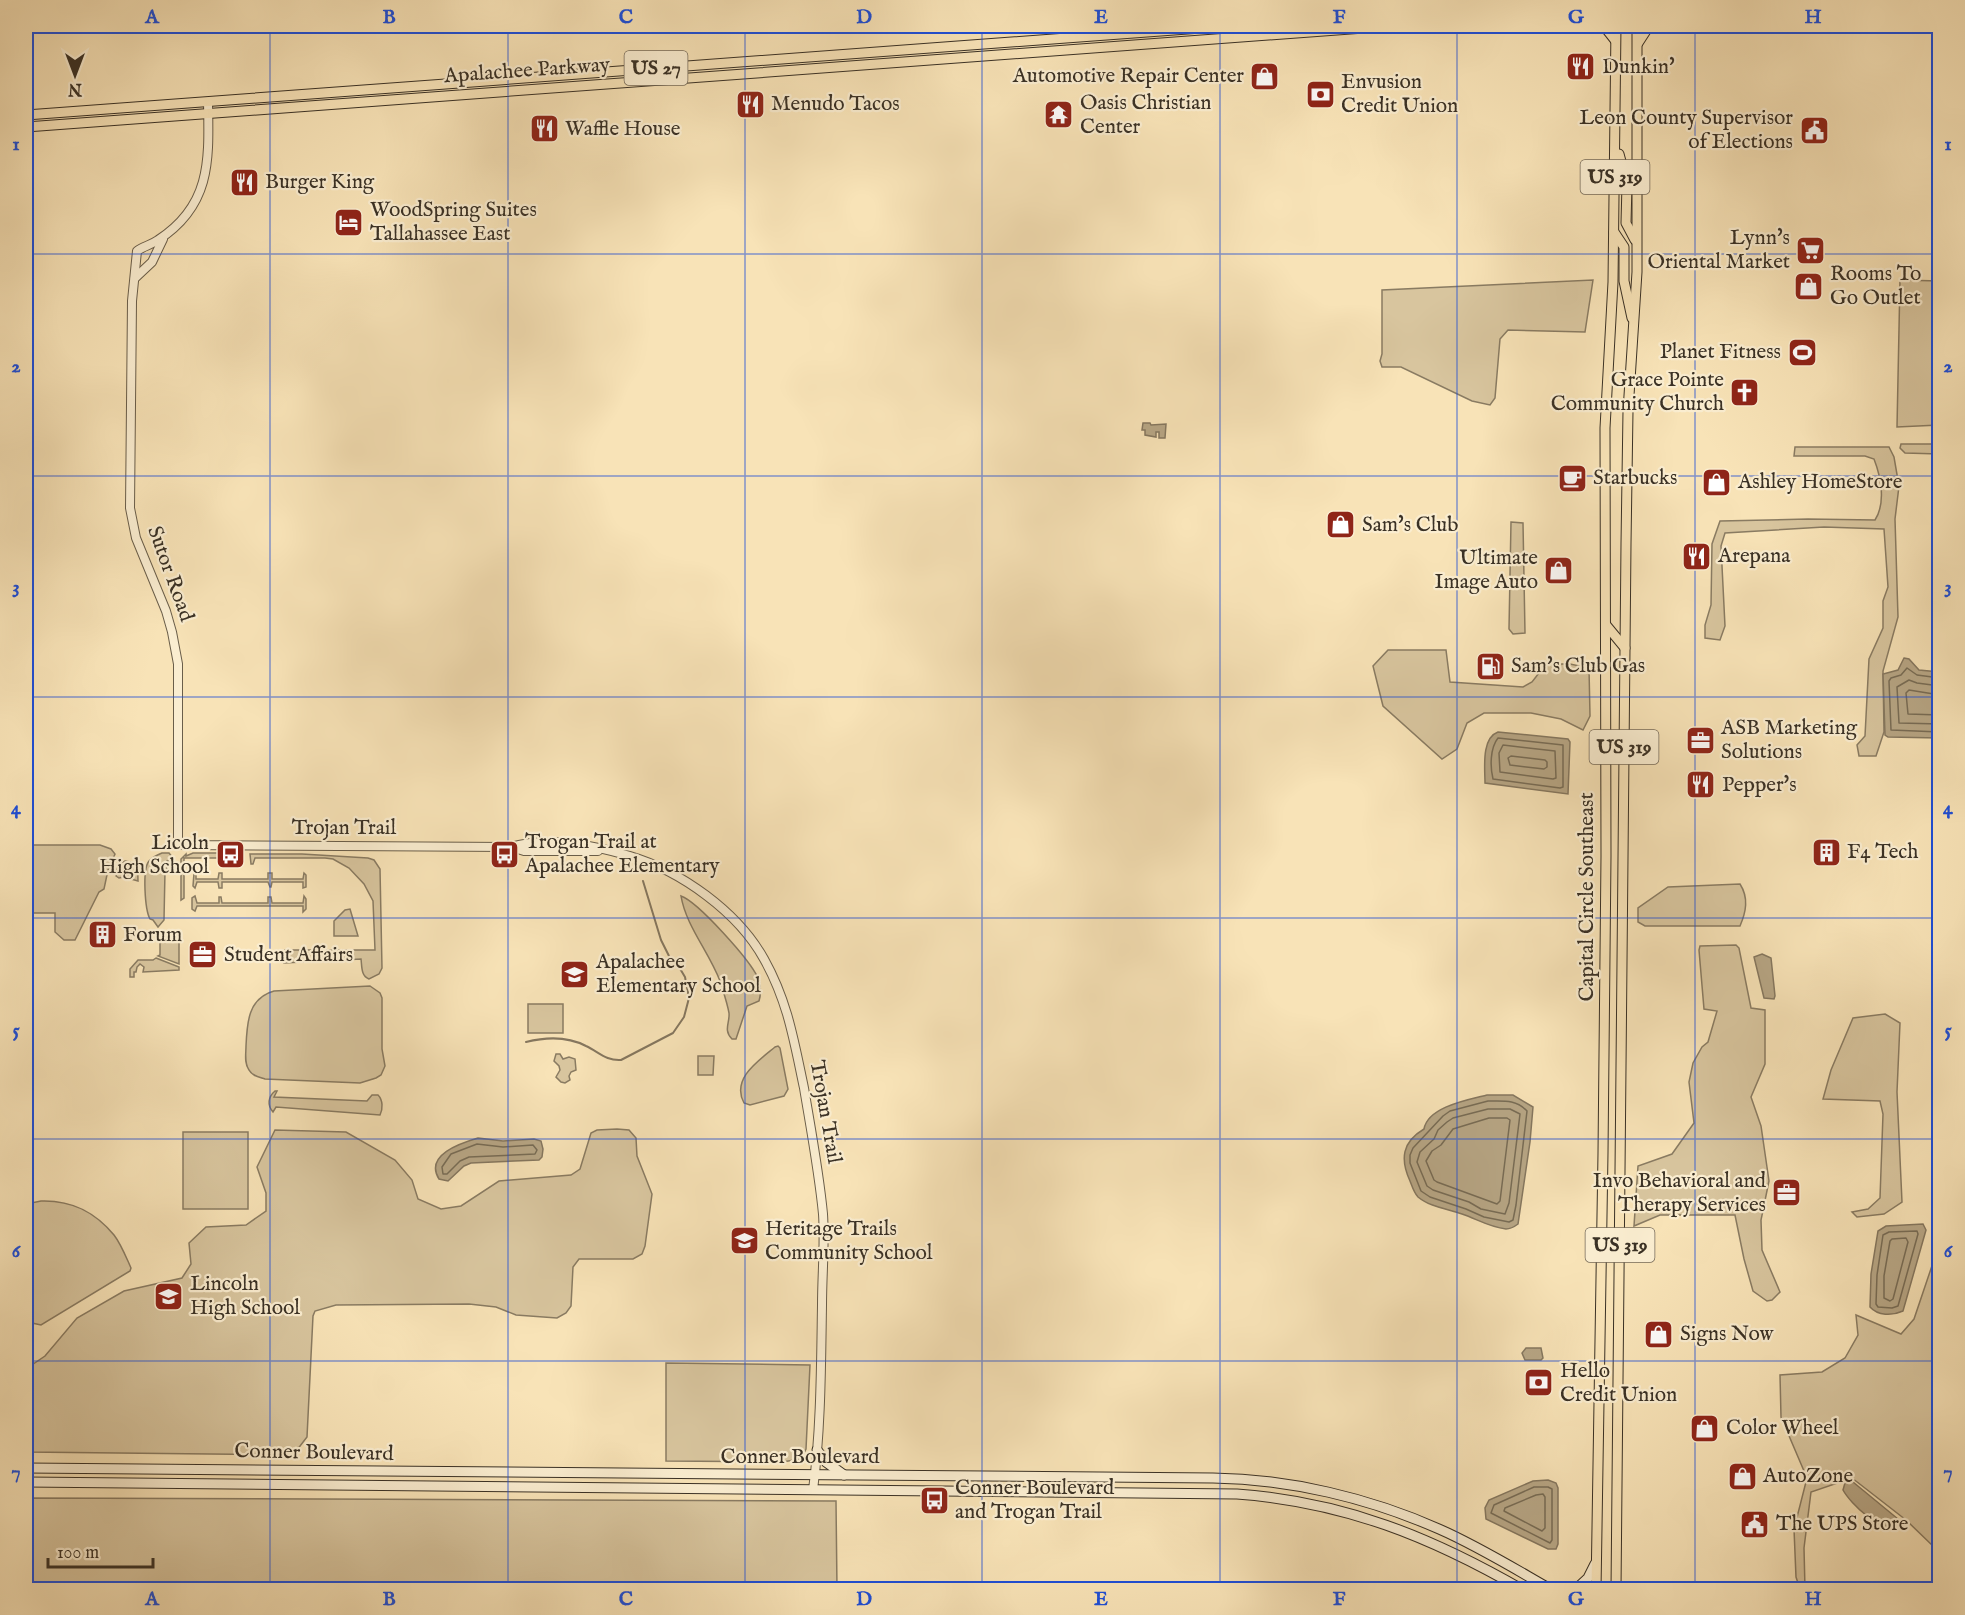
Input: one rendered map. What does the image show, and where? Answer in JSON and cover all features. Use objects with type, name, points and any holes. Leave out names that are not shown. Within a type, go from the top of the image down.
[{"type":"main road","name":"Apalachee Parkway","points":[[26,115],[1228,26]]},
{"type":"main road","name":"Apalachee Parkway","points":[[26,127],[1390,26]]},
{"type":"main road","points":[[1604,26],[1616,42]]},
{"type":"main road","name":"Capital Circle Southeast","points":[[1596,1590],[1602,1278],[1605,428],[1613,282],[1616,26]]},
{"type":"main road","name":"Capital Circle Southeast","points":[[1616,1590],[1628,420],[1637,272],[1635,240],[1637,26]]},
{"type":"main road","points":[[1637,45],[1649,26]]},
{"type":"main road","points":[[384,100],[398,95],[406,86]]},
{"type":"main road","points":[[1616,140],[1627,184],[1626,223],[1635,240]]},
{"type":"main road","points":[[1614,232],[1624,247],[1624,281],[1633,323]]},
{"type":"main road","points":[[1606,625],[1625,648]]},
{"type":"main road","points":[[1602,1278],[1620,1291]]},
{"type":"main road","points":[[817,1450],[826,1462],[844,1475]]},
{"type":"main road","points":[[1598,1458],[1617,1459]]},
{"type":"main road","name":"Conner Boulevard","points":[[26,1468],[1222,1478],[1278,1484],[1341,1496],[1422,1522],[1473,1545],[1552,1590]]},
{"type":"main road","points":[[485,1473],[485,1487]]},
{"type":"main road","points":[[1221,1494],[1222,1478]]},
{"type":"main road","name":"Conner Boulevard","points":[[26,1482],[1263,1496],[1360,1515],[1444,1547],[1523,1590]]},
{"type":"main road","points":[[1416,1536],[1422,1522]]},
{"type":"main road","points":[[1575,1590],[1588,1578],[1595,1564]]},
{"type":"street","points":[[146,266],[139,264],[136,254],[168,233],[191,210],[204,183],[208,158],[208,102]]},
{"type":"street","points":[[135,278],[152,262],[168,233]]},
{"type":"street","points":[[142,248],[151,250],[154,256]]},
{"type":"street","name":"Sutor Road","points":[[136,260],[132,301],[130,508],[136,538],[169,622],[178,664],[178,845]]},
{"type":"street","name":"Trojan Trail","points":[[178,845],[510,847],[524,851],[604,850],[643,860],[668,871],[707,896],[738,925],[763,957],[791,1021],[815,1149],[823,1216],[821,1384],[813,1490]]},
{"type":"shaded area","points":[[1593,280],[1585,332],[1508,330],[1500,339],[1495,398],[1490,405],[1472,401],[1401,367],[1382,367],[1380,361],[1382,354],[1382,290]]},
{"type":"shaded area","points":[[1900,280],[1939,281],[1939,425],[1897,427]]},
{"type":"shaded area","points":[[1901,444],[1939,444],[1939,454],[1905,453],[1900,448]]},
{"type":"shaded area","points":[[1795,447],[1889,447],[1894,457],[1899,486],[1895,519],[1898,617],[1883,671],[1884,732],[1876,756],[1859,756],[1857,745],[1865,736],[1869,659],[1883,628],[1883,601],[1888,587],[1884,529],[1824,527],[1725,533],[1721,546],[1725,626],[1720,640],[1705,638],[1705,625],[1711,605],[1712,544],[1720,521],[1875,520],[1880,506],[1881,490],[1874,459],[1865,456],[1794,456]]},
{"type":"shaded area","points":[[1511,522],[1523,523],[1525,633],[1513,634],[1509,629]]},
{"type":"shaded area","points":[[1388,650],[1446,650],[1450,682],[1523,687],[1532,682],[1546,664],[1570,664],[1589,668],[1590,716],[1583,730],[1561,719],[1531,713],[1484,713],[1467,723],[1457,749],[1442,759],[1383,706],[1373,666]]},
{"type":"shaded area","points":[[26,845],[100,845],[111,849],[115,854],[108,870],[104,889],[99,892],[75,940],[64,940],[55,932],[55,913],[26,913]]},
{"type":"shaded area","points":[[162,853],[169,853],[173,858],[172,861],[167,861],[164,920],[158,927],[148,914],[145,880],[149,861]]},
{"type":"shaded area","points":[[193,853],[228,853],[228,856],[233,856],[234,853],[240,854],[241,862],[237,864],[236,858],[184,858],[184,898],[181,900],[181,859],[186,854],[186,856]]},
{"type":"shaded area","points":[[250,854],[302,854],[374,860],[380,869],[382,968],[379,974],[369,979],[366,978],[362,971],[361,959],[284,963],[285,950],[375,950],[373,901],[364,884],[349,868],[333,859],[325,858],[255,858],[251,864]]},
{"type":"shaded area","points":[[125,861],[135,865],[138,881],[116,876],[118,866]]},
{"type":"shaded area","points":[[194,873],[196,873],[196,879],[218,879],[219,873],[222,873],[222,879],[268,879],[268,873],[272,873],[272,879],[303,879],[304,873],[306,887],[303,888],[303,882],[272,882],[270,887],[268,882],[222,882],[222,888],[219,888],[218,882],[197,882],[195,888],[193,886]]},
{"type":"shaded area","points":[[1740,884],[1745,894],[1746,905],[1740,926],[1645,926],[1638,922],[1638,908],[1668,887]]},
{"type":"shaded area","points":[[195,896],[197,903],[219,903],[219,897],[221,897],[222,903],[268,903],[268,897],[271,897],[272,903],[303,903],[304,896],[306,909],[303,912],[303,906],[197,906],[195,911],[192,909],[192,898]]},
{"type":"shaded area","points":[[681,896],[699,909],[723,933],[745,958],[759,980],[759,1001],[747,1006],[736,1039],[732,1039],[728,1033],[729,1013],[720,981],[688,918]]},
{"type":"shaded area","points":[[350,909],[358,936],[334,936],[334,921],[345,910]]},
{"type":"shaded area","points":[[160,941],[179,942],[179,964],[158,956],[160,955]]},
{"type":"shaded area","points":[[1736,945],[1739,948],[1751,1008],[1765,1010],[1765,1064],[1751,1097],[1761,1126],[1769,1181],[1761,1220],[1762,1250],[1780,1292],[1772,1300],[1767,1301],[1753,1291],[1735,1215],[1660,1215],[1634,1226],[1638,1166],[1672,1154],[1694,1123],[1689,1082],[1693,1063],[1702,1047],[1708,1042],[1717,1011],[1704,1009],[1700,946]]},
{"type":"shaded area","points":[[156,958],[179,967],[179,970],[143,972],[144,967],[140,964],[134,972],[134,977],[130,977],[130,969],[138,960]]},
{"type":"shaded area","points":[[370,986],[380,993],[382,998],[382,1049],[385,1066],[381,1075],[360,1083],[265,1079],[250,1072],[246,1064],[248,1020],[254,1005],[265,994],[274,991]]},
{"type":"shaded area","points":[[528,1004],[563,1004],[563,1033],[528,1033]]},
{"type":"shaded area","points":[[1885,1014],[1900,1023],[1897,1092],[1902,1202],[1884,1214],[1857,1217],[1852,1212],[1868,1209],[1880,1198],[1883,1114],[1880,1101],[1823,1099],[1831,1070],[1853,1018]]},
{"type":"shaded area","points":[[778,1046],[788,1089],[784,1096],[750,1105],[744,1103],[741,1086],[748,1071]]},
{"type":"shaded area","points":[[556,1054],[560,1054],[563,1059],[569,1057],[575,1059],[576,1070],[571,1072],[570,1080],[565,1083],[556,1077],[560,1070],[554,1061]]},
{"type":"shaded area","points":[[698,1056],[714,1056],[713,1075],[698,1075]]},
{"type":"shaded area","points":[[277,1091],[274,1097],[367,1101],[372,1095],[378,1095],[382,1102],[382,1110],[380,1115],[276,1107],[273,1112],[269,1101]]},
{"type":"shaded area","points":[[275,1130],[346,1132],[395,1160],[412,1180],[418,1199],[441,1209],[461,1206],[499,1181],[571,1175],[580,1169],[591,1133],[597,1130],[629,1130],[636,1138],[637,1156],[652,1194],[645,1246],[642,1254],[633,1259],[579,1259],[573,1267],[571,1306],[566,1313],[557,1318],[516,1315],[496,1307],[469,1304],[336,1305],[315,1311],[307,1437],[291,1455],[26,1452],[26,1369],[45,1356],[77,1318],[124,1291],[182,1278],[191,1264],[189,1243],[206,1227],[246,1225],[266,1211],[266,1193],[257,1167]]},
{"type":"shaded area","points":[[183,1132],[248,1132],[248,1209],[183,1209]]},
{"type":"shaded area","points":[[41,1201],[72,1205],[90,1213],[117,1239],[131,1268],[130,1271],[41,1325],[32,1323],[26,1314],[26,1204]]},
{"type":"shaded area","points":[[1939,1245],[1939,1589],[1935,1589],[1934,1547],[1906,1520],[1852,1478],[1811,1492],[1804,1548],[1805,1589],[1800,1589],[1796,1577],[1794,1529],[1807,1478],[1781,1417],[1780,1375],[1822,1372],[1845,1358],[1858,1335],[1856,1315],[1901,1334],[1914,1319]]},
{"type":"shaded area","points":[[666,1363],[810,1365],[806,1449],[801,1459],[782,1462],[666,1461]]},
{"type":"shaded area","points":[[26,1498],[836,1501],[837,1589],[26,1589]]},
{"type":"water","points":[[1143,423],[1166,424],[1165,438],[1159,438],[1159,432],[1156,432],[1156,437],[1145,435],[1145,430],[1142,430]]},
{"type":"water","points":[[1904,658],[1909,659],[1919,670],[1939,672],[1939,738],[1888,737],[1885,735],[1883,674],[1898,670]]},
{"type":"water","points":[[1498,732],[1568,739],[1570,742],[1568,794],[1485,783],[1486,747],[1493,735]]},
{"type":"water","points":[[1762,954],[1771,958],[1774,999],[1764,998],[1754,957]]},
{"type":"water","points":[[1487,1095],[1513,1095],[1533,1107],[1518,1224],[1508,1229],[1489,1225],[1418,1197],[1405,1165],[1407,1145],[1424,1129],[1427,1121],[1433,1115],[1450,1106]]},
{"type":"water","points":[[478,1138],[503,1141],[534,1139],[541,1141],[542,1157],[539,1160],[471,1163],[464,1166],[448,1181],[439,1179],[436,1163],[440,1157],[454,1147]]},
{"type":"water","points":[[1923,1224],[1926,1230],[1903,1311],[1881,1314],[1873,1310],[1870,1307],[1871,1274],[1878,1231],[1886,1226]]},
{"type":"water","points":[[1526,1348],[1541,1348],[1543,1358],[1525,1360],[1522,1353]]},
{"type":"water","points":[[1548,1480],[1556,1483],[1558,1488],[1558,1544],[1556,1549],[1548,1549],[1486,1519],[1485,1508],[1489,1500],[1533,1481]]},
{"type":"water","points":[[1853,1482],[1898,1519],[1898,1524],[1892,1527],[1884,1526],[1860,1510],[1843,1490],[1845,1483]]},
{"type":"waterway","points":[[526,1042],[549,1038],[564,1039],[591,1048],[607,1058],[621,1060],[673,1033],[684,1017],[689,998],[685,977],[670,958],[661,940],[643,881]]},
{"type":"place","name":"Dunkin'","points":[[1581,67]]},
{"type":"place","name":"Automotive Repair Center","points":[[1265,76]]},
{"type":"place","name":"Envusion Credit Union","points":[[1320,94]]},
{"type":"place","name":"Menudo Tacos","points":[[750,104]]},
{"type":"place","name":"Oasis Christian Center","points":[[1059,115]]},
{"type":"place","name":"Waffle House","points":[[544,129]]},
{"type":"place","name":"Leon County Supervisor of Elections","points":[[1814,130]]},
{"type":"place","name":"Burger King","points":[[244,182]]},
{"type":"place","name":"WoodSpring Suites Tallahassee East","points":[[349,222]]},
{"type":"place","name":"Lynn's Oriental Market","points":[[1811,250]]},
{"type":"place","name":"Rooms To Go Outlet","points":[[1809,286]]},
{"type":"place","name":"Planet Fitness","points":[[1802,352]]},
{"type":"place","name":"Grace Pointe Community Church","points":[[1745,392]]},
{"type":"place","name":"Starbucks","points":[[1572,478]]},
{"type":"place","name":"Ashley HomeStore","points":[[1717,482]]},
{"type":"place","name":"Sam's Club","points":[[1341,525]]},
{"type":"place","name":"Arepana","points":[[1697,556]]},
{"type":"place","name":"Ultimate Image Auto","points":[[1559,570]]},
{"type":"place","name":"Sam's Club Gas","points":[[1490,666]]},
{"type":"place","name":"ASB Marketing Solutions","points":[[1700,740]]},
{"type":"place","name":"Pepper's","points":[[1701,785]]},
{"type":"place","name":"F4 Tech","points":[[1826,852]]},
{"type":"place","name":"Trogan Trail at Apalachee Elementary","points":[[504,854]]},
{"type":"place","name":"Licoln High School","points":[[230,855]]},
{"type":"place","name":"Forum","points":[[102,935]]},
{"type":"place","name":"Student Affairs","points":[[203,955]]},
{"type":"place","name":"Apalachee Elementary School","points":[[575,974]]},
{"type":"place","name":"Invo Behavioral and Therapy Services","points":[[1787,1193]]},
{"type":"place","name":"Heritage Trails Community School","points":[[744,1241]]},
{"type":"place","name":"Lincoln High School","points":[[169,1296]]},
{"type":"place","name":"Signs Now","points":[[1659,1334]]},
{"type":"place","name":"Hello Credit Union","points":[[1539,1383]]},
{"type":"place","name":"Color Wheel","points":[[1705,1428]]},
{"type":"place","name":"AutoZone","points":[[1742,1476]]},
{"type":"place","name":"Conner Boulevard and Trogan Trail","points":[[934,1500]]},
{"type":"place","name":"The UPS Store","points":[[1755,1524]]}]
